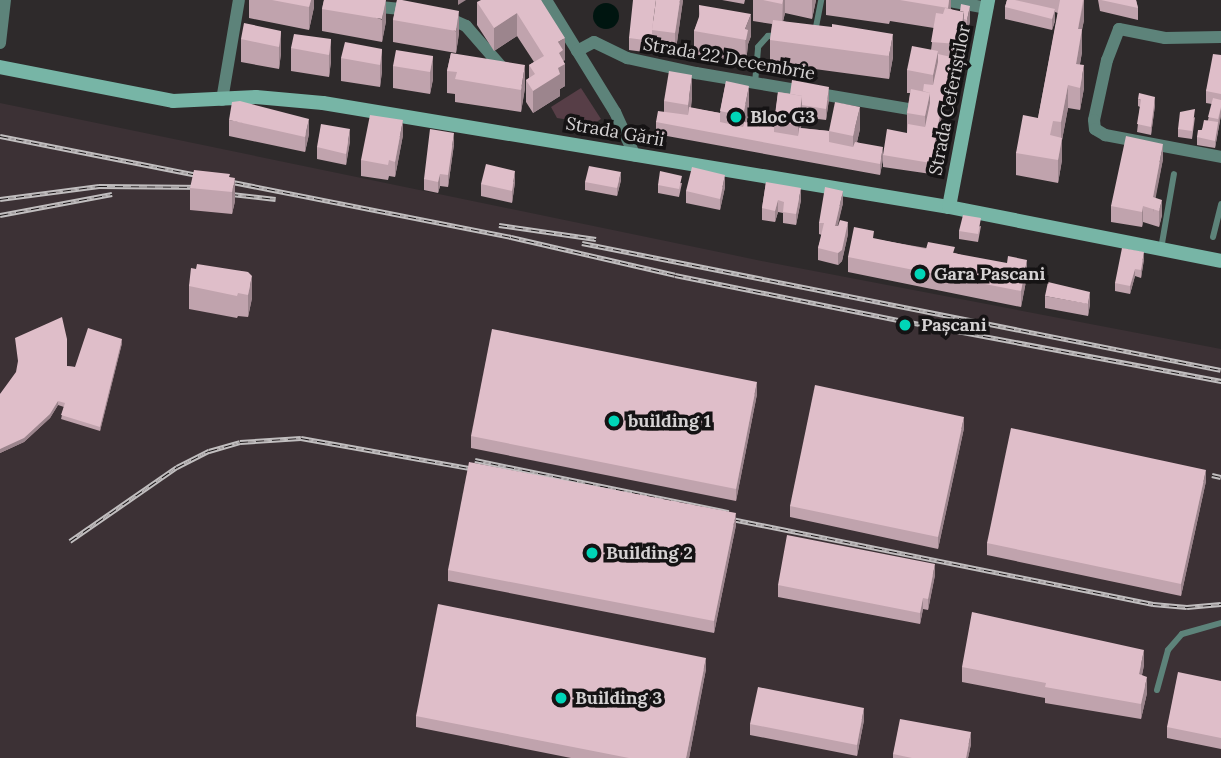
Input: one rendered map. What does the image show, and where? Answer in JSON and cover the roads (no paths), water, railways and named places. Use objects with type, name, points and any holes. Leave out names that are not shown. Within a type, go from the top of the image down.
[{"type":"street","points":[[0,43],[5,0]]},
{"type":"street","points":[[222,100],[239,0]]},
{"type":"street","points":[[546,0],[615,112],[635,156]]},
{"type":"street","points":[[944,0],[988,4]]},
{"type":"street","points":[[351,4],[430,12],[466,26],[486,53],[513,78]]},
{"type":"street","name":"Strada Ceferiștilor","points":[[949,207],[988,4]]},
{"type":"street","points":[[1221,37],[1165,37],[1119,29],[1107,60],[1094,120],[1095,129],[1105,135],[1221,157]]},
{"type":"street","name":"Strada 22 Decembrie","points":[[577,51],[594,42],[627,58],[908,109]]},
{"type":"street","name":"Strada Gării","points":[[0,67],[152,98],[222,100],[256,97],[323,103],[949,207],[1221,261]]},
{"type":"lane","points":[[821,0],[814,38],[826,40]]},
{"type":"lane","points":[[755,83],[761,42],[768,36],[788,36]]},
{"type":"lane","points":[[1161,249],[1174,174]]},
{"type":"lane","points":[[1213,237],[1221,204]]},
{"type":"lane","points":[[1157,690],[1168,650],[1182,634],[1221,623]]},
{"type":"railway","points":[[0,136],[511,237],[675,275],[904,321],[1221,381]]},
{"type":"railway","points":[[0,199],[99,186],[209,187]]},
{"type":"railway","points":[[214,192],[276,199]]},
{"type":"railway","points":[[0,215],[112,194]]},
{"type":"railway","points":[[499,225],[596,239]]},
{"type":"railway","points":[[582,243],[1221,370]]},
{"type":"railway","points":[[70,541],[177,467],[209,451],[240,442],[301,438],[487,471]]},
{"type":"railway","points":[[475,460],[729,512]]},
{"type":"railway","points":[[1212,475],[1221,477]]},
{"type":"railway","points":[[717,516],[1153,604],[1187,607],[1221,604]]},
{"type":"place","name":"Bloc G3","points":[[736,117]]},
{"type":"place","name":"Gara Pascani","points":[[920,274]]},
{"type":"place","name":"Pașcani","points":[[905,325]]},
{"type":"place","name":"building 1","points":[[614,421]]},
{"type":"place","name":"Building 2","points":[[592,553]]},
{"type":"place","name":"Building 3","points":[[561,698]]}]
